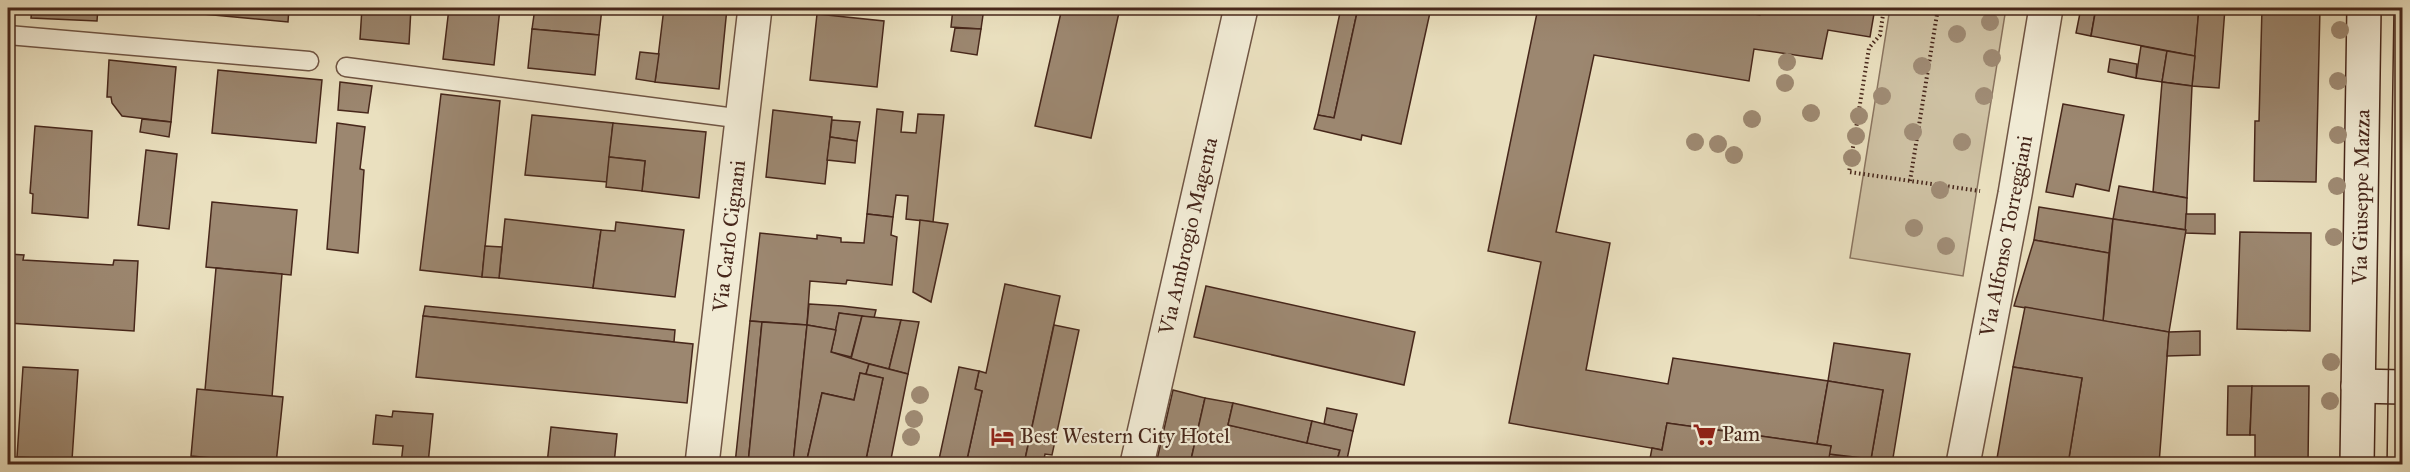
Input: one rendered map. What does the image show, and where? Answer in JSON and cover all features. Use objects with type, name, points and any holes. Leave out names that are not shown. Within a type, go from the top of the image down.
[{"type":"street","name":"Via Carlo Cignani","points":[[702,465],[755,8]]},
{"type":"street","name":"Via Ambrogio Magenta","points":[[1137,465],[1241,8]]},
{"type":"street","name":"Via Alfonso Torreggiani","points":[[1963,465],[2015,194],[2046,8]]},
{"type":"street","name":"Via Giuseppe Mazza","points":[[2357,465],[2364,8]]},
{"type":"street","points":[[2358,386],[2403,387]]},
{"type":"lane","points":[[8,34],[309,61]]},
{"type":"lane","points":[[346,67],[743,119]]},
{"type":"path","points":[[1884,8],[1880,35],[1869,48],[1849,172],[1986,192]]},
{"type":"path","points":[[1910,181],[1938,8]]},
{"type":"shaded area","points":[[1890,8],[2006,8],[1963,276],[1850,258]]},
{"type":"building","points":[[32,8],[98,8],[97,21],[31,18]]},
{"type":"building","points":[[171,8],[289,8],[288,22],[171,11]]},
{"type":"building","points":[[362,8],[411,8],[409,44],[360,39]]},
{"type":"building","points":[[449,8],[500,8],[494,65],[443,59]]},
{"type":"building","points":[[535,8],[602,8],[599,35],[532,29]]},
{"type":"building","points":[[664,8],[727,8],[719,89],[655,82]]},
{"type":"building","points":[[953,8],[984,8],[981,29],[951,27]]},
{"type":"building","points":[[1062,8],[1120,8],[1091,138],[1035,126]]},
{"type":"building","points":[[1341,8],[1358,8],[1334,118],[1318,115]]},
{"type":"building","points":[[1358,8],[1431,8],[1401,144],[1362,135],[1361,140],[1314,129],[1318,115],[1334,118]]},
{"type":"building","points":[[1538,8],[1601,13],[1602,8],[1712,8],[1760,15],[1762,8],[1875,8],[1870,37],[1828,30],[1822,59],[1754,49],[1749,81],[1594,55],[1556,232],[1610,243],[1586,370],[1668,384],[1673,358],[1828,381],[1817,444],[1667,423],[1662,450],[1509,423],[1541,262],[1488,251]]},
{"type":"building","points":[[2081,8],[2096,8],[2091,36],[2076,33]]},
{"type":"building","points":[[2096,8],[2199,8],[2195,56],[2091,36]]},
{"type":"building","points":[[2199,8],[2225,8],[2219,88],[2192,86]]},
{"type":"building","points":[[2262,8],[2320,8],[2316,182],[2254,181],[2255,121],[2259,121]]},
{"type":"building","points":[[817,14],[884,21],[877,87],[810,80]]},
{"type":"building","points":[[955,28],[981,29],[977,55],[951,51]]},
{"type":"building","points":[[532,29],[599,35],[595,75],[528,68]]},
{"type":"building","points":[[2141,46],[2167,51],[2162,82],[2136,78]]},
{"type":"building","points":[[2167,51],[2195,56],[2192,86],[2162,82]]},
{"type":"building","points":[[640,52],[659,54],[655,82],[636,79]]},
{"type":"building","points":[[2110,59],[2137,64],[2136,78],[2108,72]]},
{"type":"building","points":[[109,60],[176,67],[171,122],[122,116],[112,103],[111,97],[107,97]]},
{"type":"building","points":[[218,70],[322,80],[316,143],[212,133]]},
{"type":"building","points":[[340,82],[372,86],[368,113],[338,110]]},
{"type":"building","points":[[2162,82],[2192,86],[2187,198],[2153,192]]},
{"type":"building","points":[[441,94],[500,101],[482,277],[420,270]]},
{"type":"building","points":[[2063,104],[2124,115],[2109,191],[2076,184],[2073,197],[2046,192]]},
{"type":"building","points":[[877,109],[903,112],[901,132],[916,133],[918,114],[944,115],[933,222],[906,219],[908,196],[896,195],[893,217],[867,214]]},
{"type":"building","points":[[773,110],[832,117],[825,184],[766,177]]},
{"type":"building","points":[[532,115],[613,123],[607,182],[525,175]]},
{"type":"building","points":[[142,119],[171,122],[169,137],[140,132]]},
{"type":"building","points":[[832,120],[860,122],[857,141],[830,137]]},
{"type":"building","points":[[337,123],[365,127],[360,169],[364,170],[358,253],[327,249]]},
{"type":"building","points":[[613,123],[706,132],[699,198],[642,191],[645,161],[609,157]]},
{"type":"building","points":[[35,126],[92,131],[88,218],[32,213],[33,194],[30,193]]},
{"type":"building","points":[[830,137],[857,141],[855,163],[827,160]]},
{"type":"building","points":[[146,150],[177,154],[169,229],[138,225]]},
{"type":"building","points":[[609,157],[645,161],[642,191],[606,187]]},
{"type":"building","points":[[2119,186],[2187,198],[2186,230],[2113,219]]},
{"type":"building","points":[[212,202],[297,210],[291,275],[206,267]]},
{"type":"building","points":[[2039,207],[2113,219],[2109,253],[2034,240]]},
{"type":"building","points":[[867,214],[893,217],[891,235],[897,237],[892,285],[847,280],[846,284],[810,281],[807,325],[750,321],[760,233],[817,239],[817,235],[841,238],[841,242],[864,243]]},
{"type":"building","points":[[2186,214],[2215,214],[2215,234],[2185,233]]},
{"type":"building","points":[[505,219],[601,230],[593,288],[499,278]]},
{"type":"building","points":[[2113,219],[2186,230],[2169,332],[2103,321]]},
{"type":"building","points":[[920,220],[948,224],[931,302],[913,292]]},
{"type":"building","points":[[616,222],[684,230],[675,297],[593,288],[601,230],[615,231]]},
{"type":"building","points":[[2240,232],[2311,233],[2310,331],[2237,329]]},
{"type":"building","points":[[2034,240],[2109,253],[2103,321],[2014,306]]},
{"type":"building","points":[[485,246],[502,247],[499,278],[482,277]]},
{"type":"building","points":[[8,254],[24,255],[23,260],[113,265],[114,260],[138,261],[134,331],[8,323]]},
{"type":"building","points":[[216,268],[282,274],[272,397],[205,390]]},
{"type":"building","points":[[1005,284],[1060,296],[1024,464],[966,464],[982,391],[975,389],[979,371],[986,373]]},
{"type":"building","points":[[1206,286],[1415,332],[1404,385],[1194,337]]},
{"type":"building","points":[[809,304],[876,310],[874,318],[839,313],[836,330],[807,325]]},
{"type":"building","points":[[425,306],[675,330],[674,342],[423,316]]},
{"type":"building","points":[[2025,307],[2169,332],[2159,464],[2068,464],[2082,378],[2013,367]]},
{"type":"building","points":[[839,313],[862,316],[851,357],[831,352]]},
{"type":"building","points":[[423,316],[693,344],[687,403],[416,377]]},
{"type":"building","points":[[862,316],[901,320],[889,369],[851,359]]},
{"type":"building","points":[[901,320],[919,322],[908,374],[889,369]]},
{"type":"building","points":[[750,321],[762,322],[748,464],[735,464]]},
{"type":"building","points":[[762,322],[807,325],[793,464],[748,464]]},
{"type":"building","points":[[807,325],[836,330],[831,352],[869,364],[866,374],[860,373],[854,400],[822,393],[806,464],[793,464]]},
{"type":"building","points":[[1054,325],[1079,330],[1052,455],[1045,454],[1043,464],[1024,464]]},
{"type":"building","points":[[2200,331],[2200,355],[2167,356],[2169,332]]},
{"type":"building","points":[[1834,343],[1910,354],[1892,464],[1828,464],[1829,454],[1871,459],[1883,390],[1828,381]]},
{"type":"building","points":[[869,364],[908,374],[890,464],[865,464],[883,378],[866,374]]},
{"type":"building","points":[[23,367],[78,370],[72,460],[17,457]]},
{"type":"building","points":[[959,367],[979,371],[975,389],[982,391],[966,464],[938,464]]},
{"type":"building","points":[[2013,367],[2082,378],[2068,464],[1996,464]]},
{"type":"building","points":[[860,373],[883,378],[865,464],[806,464],[822,393],[854,400]]},
{"type":"building","points":[[1828,381],[1883,390],[1871,459],[1829,454],[1831,446],[1817,444]]},
{"type":"building","points":[[2228,386],[2252,386],[2250,435],[2227,435]]},
{"type":"building","points":[[2252,386],[2309,386],[2308,464],[2255,464],[2255,435],[2250,435]]},
{"type":"building","points":[[197,389],[283,397],[276,464],[191,456]]},
{"type":"building","points":[[1173,390],[1205,398],[1190,464],[1156,464]]},
{"type":"building","points":[[1205,398],[1233,403],[1228,425],[1340,450],[1336,464],[1190,464]]},
{"type":"building","points":[[1233,403],[1312,421],[1307,443],[1228,425]]},
{"type":"building","points":[[1327,408],[1357,414],[1353,431],[1324,424]]},
{"type":"building","points":[[393,411],[433,414],[428,464],[401,464],[403,446],[373,444],[376,415],[392,417]]},
{"type":"building","points":[[1312,421],[1353,431],[1346,464],[1336,464],[1340,450],[1307,443]]},
{"type":"building","name":"Pam","points":[[1667,423],[1831,446],[1828,464],[1649,464],[1652,448],[1662,450]]},
{"type":"building","points":[[551,427],[617,434],[614,464],[547,464]]},
{"type":"building","points":[[1083,459],[1097,462],[1109,464],[1082,464]]},
{"type":"tram line","points":[[2387,464],[2394,8]]},
{"type":"place","name":"Pam","points":[[1704,434]]},
{"type":"place","name":"Best Western City Hotel","points":[[1002,436]]}]
